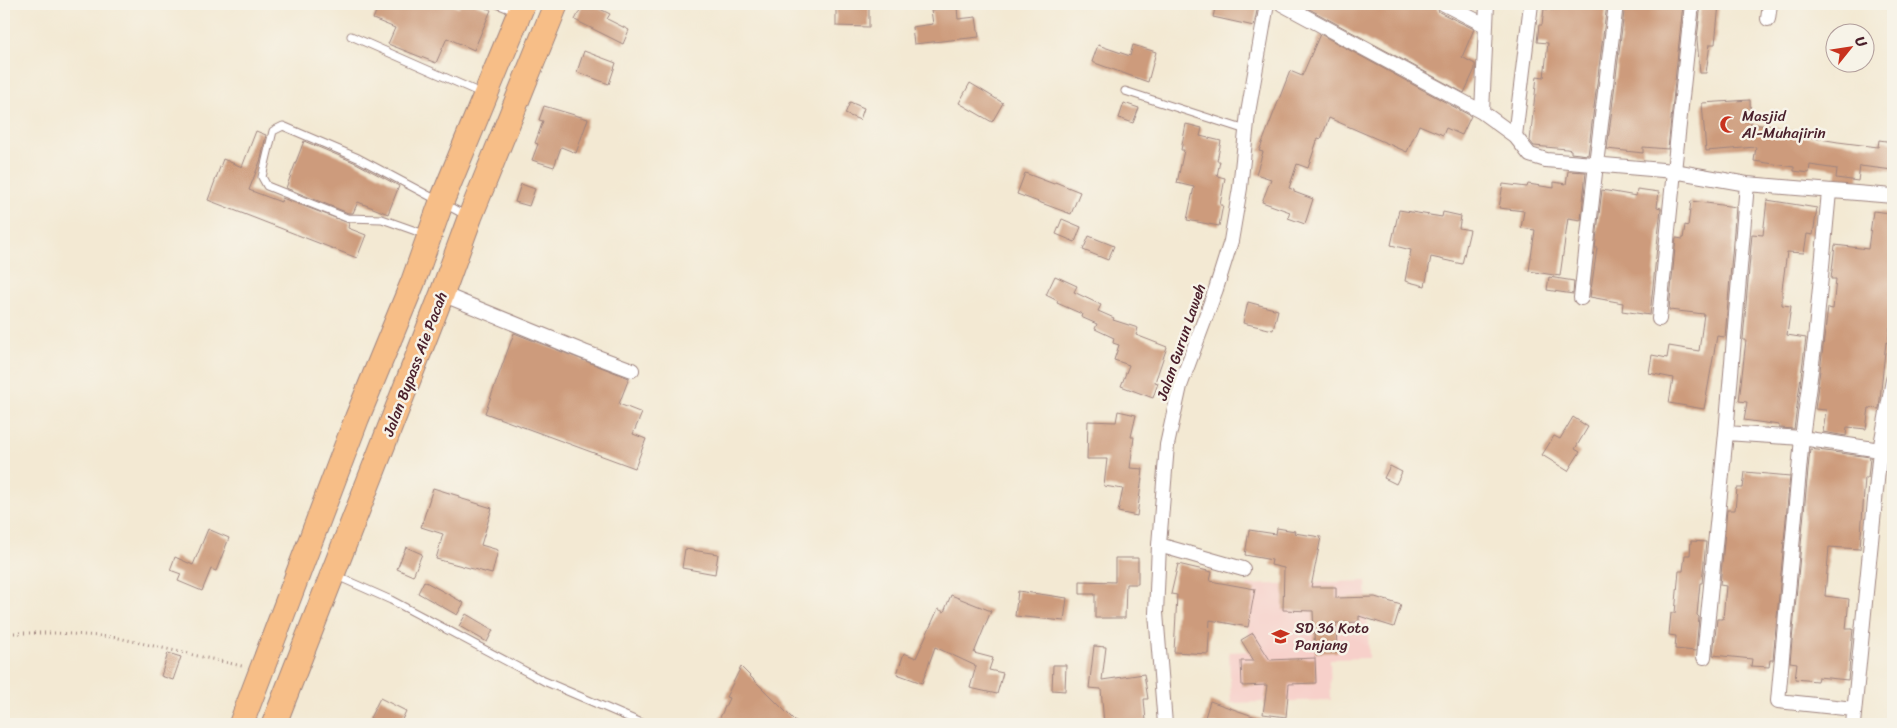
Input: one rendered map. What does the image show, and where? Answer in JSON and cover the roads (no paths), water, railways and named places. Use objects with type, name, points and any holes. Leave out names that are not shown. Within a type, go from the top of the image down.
[{"type":"highway","name":"Jalan Bypass Aie Pacah","points":[[274,724],[470,218],[556,4]]},
{"type":"highway","points":[[241,724],[358,418],[413,282],[428,235],[521,9]]},
{"type":"street","name":"Jalan Gurun Laweh","points":[[1165,724],[1156,613],[1167,446],[1180,386],[1216,289],[1230,241],[1240,188],[1246,130],[1261,31],[1267,4]]},
{"type":"street","points":[[1282,4],[1482,112],[1516,136],[1530,155],[1546,160],[1674,171],[1747,184],[1893,196]]},
{"type":"street","points":[[1444,4],[1485,25]]},
{"type":"street","points":[[1482,112],[1487,4]]},
{"type":"street","points":[[1516,136],[1532,4]]},
{"type":"street","points":[[1582,298],[1616,4]]},
{"type":"street","points":[[1659,319],[1692,4]]},
{"type":"street","points":[[1768,19],[1770,4]]},
{"type":"street","points":[[1704,656],[1726,433],[1747,184]]},
{"type":"street","points":[[1829,192],[1815,340],[1802,438],[1778,701],[1854,709]]},
{"type":"street","points":[[442,294],[632,370]]},
{"type":"street","points":[[1853,724],[1880,450],[1892,400],[1893,380]]},
{"type":"street","points":[[1726,433],[1802,438],[1880,450]]},
{"type":"street","points":[[1159,545],[1243,569]]},
{"type":"lane","points":[[497,4],[521,9]]},
{"type":"lane","points":[[351,36],[486,95]]},
{"type":"lane","points":[[1125,91],[1246,130]]},
{"type":"lane","points":[[428,235],[382,219],[347,218],[267,186],[262,176],[273,131],[283,126],[358,158],[470,218]]},
{"type":"lane","points":[[332,574],[391,600],[544,681],[644,724]]},
{"type":"place","name":"Masjid Al-Muhajirin","points":[[1728,125]]},
{"type":"place","name":"SD 36 Koto Panjang","points":[[1281,637]]}]
